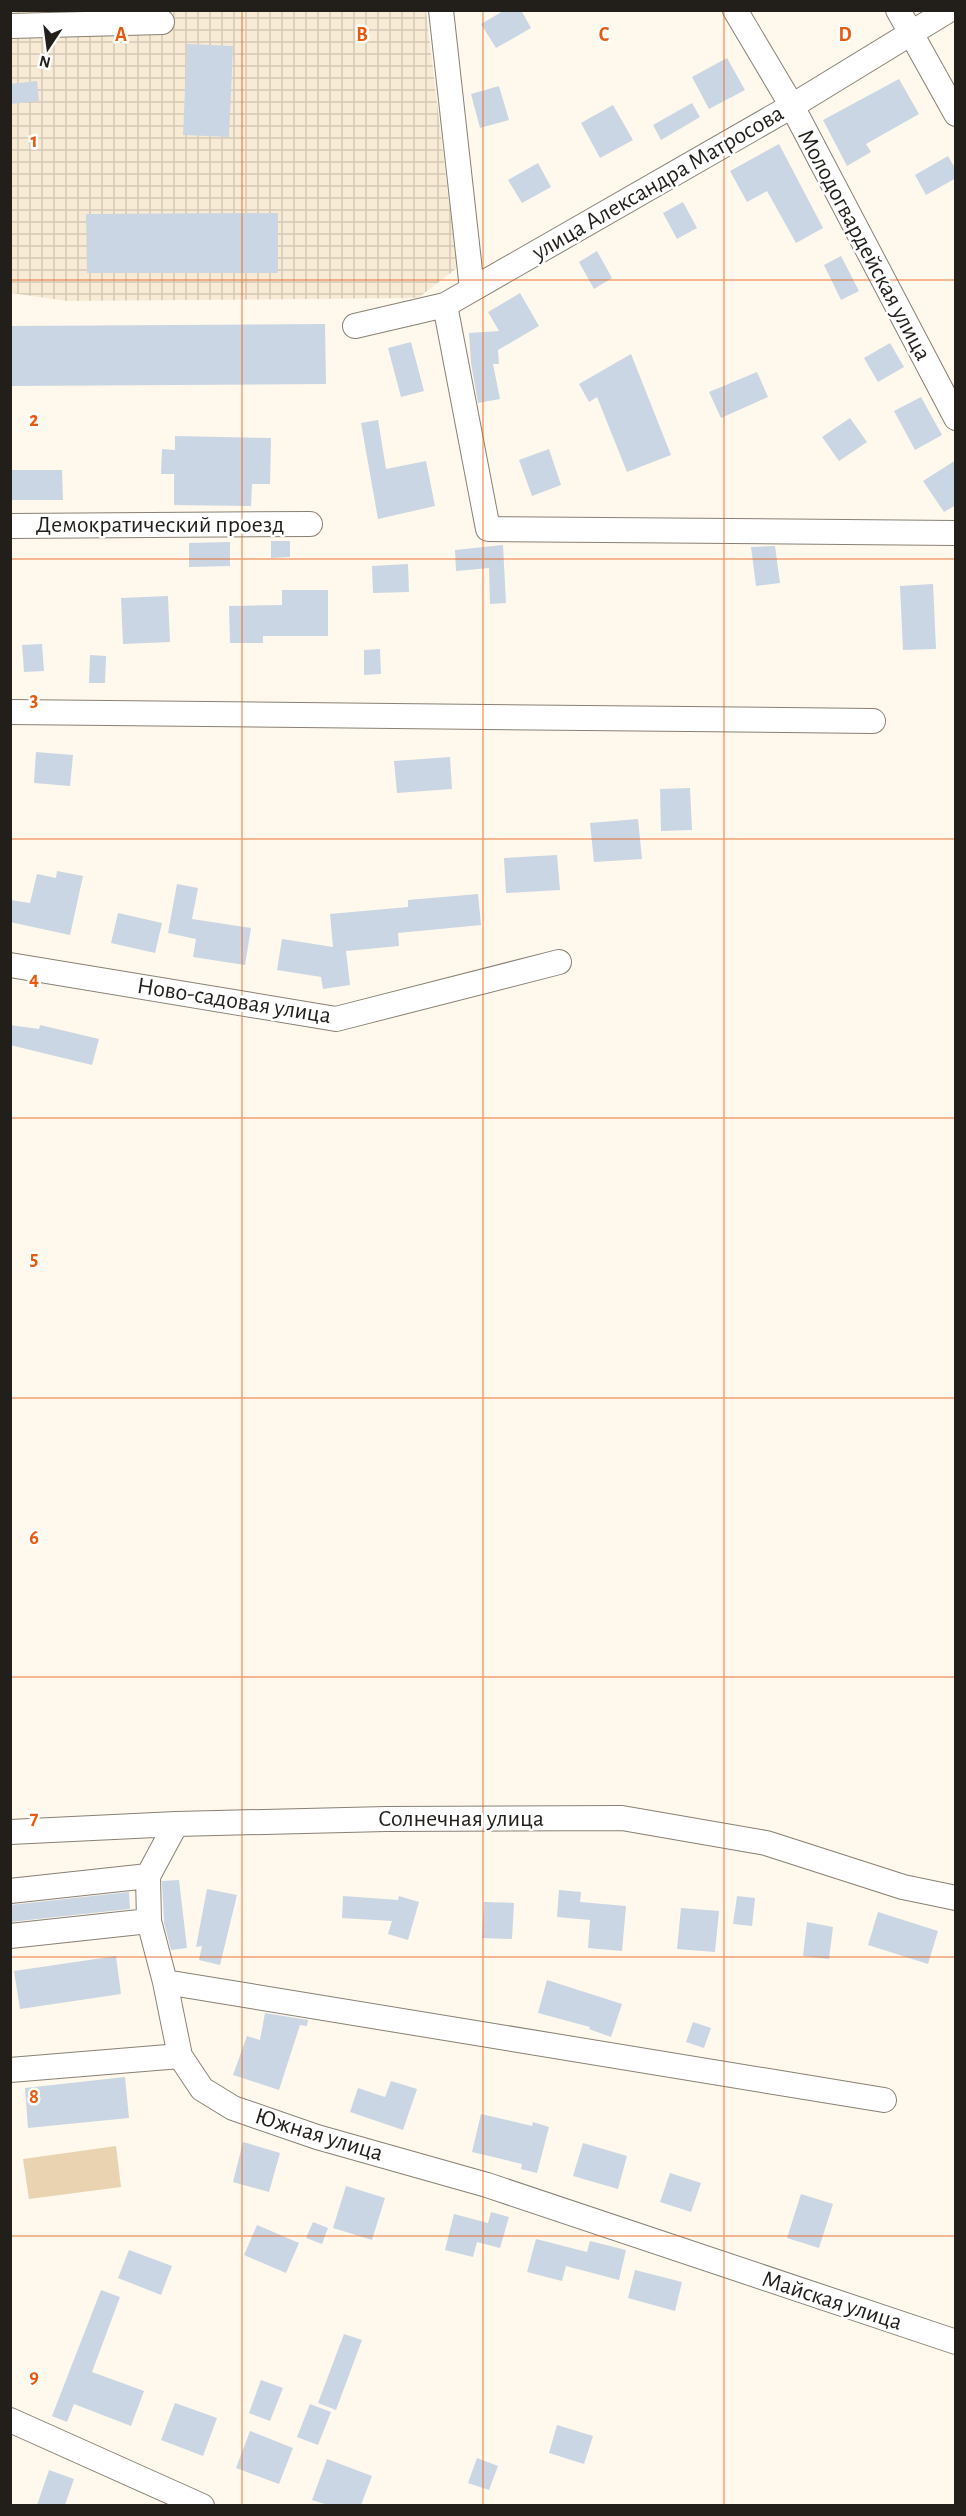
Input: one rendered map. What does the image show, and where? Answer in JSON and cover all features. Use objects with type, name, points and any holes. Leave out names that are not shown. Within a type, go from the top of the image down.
[{"type":"street","points":[[441,10],[472,290]]},
{"type":"street","name":"Молодогвардейская улица","points":[[735,10],[792,106],[956,418]]},
{"type":"street","points":[[898,10],[956,114]]},
{"type":"street","name":"улица Александра Матросова","points":[[355,326],[445,305],[792,106],[949,10]]},
{"type":"street","points":[[10,26],[162,22]]},
{"type":"street","points":[[445,305],[488,529],[956,533]]},
{"type":"street","name":"Демократический проезд","points":[[10,526],[310,524]]},
{"type":"street","points":[[10,712],[873,721]]},
{"type":"street","name":"Ново-садовая улица","points":[[10,965],[336,1020],[559,962]]},
{"type":"street","name":"Солнечная улица","points":[[10,1832],[176,1824],[386,1819],[622,1818],[766,1843],[903,1887],[956,1898]]},
{"type":"street","name":"Южная улица","points":[[176,1824],[148,1876],[149,1921],[165,1982],[180,2056],[202,2089],[233,2108],[317,2137],[487,2185],[709,2260]]},
{"type":"street","points":[[10,1892],[148,1876]]},
{"type":"street","points":[[10,1936],[149,1921]]},
{"type":"street","points":[[165,1982],[884,2100]]},
{"type":"street","points":[[10,2070],[180,2056]]},
{"type":"street","name":"Майская улица","points":[[709,2260],[956,2342]]},
{"type":"street","points":[[10,2420],[202,2505]]},
{"type":"shaded area","points":[[11,11],[426,11],[457,268],[418,298],[67,301],[11,293]]},
{"type":"shaded area","points":[[116,2146],[121,2187],[29,2199],[23,2159]]},
{"type":"building","points":[[505,10],[521,10],[531,28],[496,48],[481,24]]},
{"type":"building","points":[[187,44],[233,46],[229,137],[183,135]]},
{"type":"building","points":[[727,58],[745,90],[709,109],[692,77]]},
{"type":"building","points":[[899,79],[919,114],[866,144],[871,152],[847,166],[823,120]]},
{"type":"building","points":[[37,81],[39,101],[10,104],[10,84]]},
{"type":"building","points":[[499,86],[509,120],[480,128],[471,94]]},
{"type":"building","points":[[692,103],[700,117],[661,140],[653,125]]},
{"type":"building","points":[[613,105],[633,140],[600,158],[581,123]]},
{"type":"building","points":[[779,144],[823,228],[796,243],[767,191],[747,202],[730,171]]},
{"type":"building","points":[[948,156],[956,170],[956,178],[926,195],[915,175]]},
{"type":"building","points":[[538,163],[551,187],[522,203],[508,180]]},
{"type":"building","points":[[683,202],[697,228],[677,239],[663,213]]},
{"type":"building","points":[[278,213],[278,273],[87,273],[86,214]]},
{"type":"building","points":[[597,251],[612,278],[594,289],[579,262]]},
{"type":"building","points":[[841,256],[859,291],[841,300],[824,265]]},
{"type":"building","points":[[520,293],[539,326],[498,350],[499,364],[493,364],[500,399],[478,403],[471,363],[469,333],[499,331],[488,312]]},
{"type":"building","points":[[325,324],[326,384],[10,386],[10,326]]},
{"type":"building","points":[[411,342],[424,391],[401,397],[388,348]]},
{"type":"building","points":[[890,343],[904,367],[878,382],[864,358]]},
{"type":"building","points":[[631,354],[671,455],[627,472],[597,397],[589,402],[579,384]]},
{"type":"building","points":[[757,372],[768,397],[721,418],[709,392]]},
{"type":"building","points":[[921,397],[942,435],[915,450],[894,411]]},
{"type":"building","points":[[850,418],[867,442],[839,461],[822,437]]},
{"type":"building","points":[[378,420],[386,469],[426,461],[435,506],[378,519],[361,423]]},
{"type":"building","points":[[175,436],[271,438],[270,484],[252,484],[251,506],[174,505],[174,474],[161,474],[162,449],[175,450]]},
{"type":"building","points":[[549,449],[561,485],[532,496],[519,460]]},
{"type":"building","points":[[956,460],[956,505],[944,512],[923,481]]},
{"type":"building","points":[[10,470],[62,470],[63,500],[10,500]]},
{"type":"building","points":[[271,541],[290,541],[290,557],[271,558]]},
{"type":"building","points":[[230,542],[230,566],[189,567],[189,543]]},
{"type":"building","points":[[503,545],[506,603],[490,604],[489,568],[456,571],[455,550]]},
{"type":"building","points":[[775,546],[780,583],[756,586],[751,547]]},
{"type":"building","points":[[408,564],[409,592],[373,593],[372,566]]},
{"type":"building","points":[[933,584],[936,649],[903,650],[900,586]]},
{"type":"building","points":[[282,590],[328,590],[328,636],[263,636],[263,643],[230,643],[229,606],[282,605]]},
{"type":"building","points":[[168,596],[170,642],[123,644],[121,598]]},
{"type":"building","points":[[42,644],[44,671],[24,672],[22,645]]},
{"type":"building","points":[[380,649],[381,674],[364,675],[364,650]]},
{"type":"building","points":[[90,655],[106,656],[105,683],[89,683]]},
{"type":"building","points":[[36,752],[73,755],[70,786],[34,783]]},
{"type":"building","points":[[450,757],[452,789],[397,793],[394,761]]},
{"type":"building","points":[[690,788],[692,830],[661,831],[660,789]]},
{"type":"building","points":[[638,819],[642,859],[594,862],[590,823]]},
{"type":"building","points":[[557,855],[560,890],[506,893],[504,858]]},
{"type":"building","points":[[57,871],[83,876],[70,935],[10,922],[10,900],[30,903],[37,874],[56,878]]},
{"type":"building","points":[[177,884],[198,888],[192,919],[251,928],[245,965],[193,957],[196,939],[168,933]]},
{"type":"building","points":[[478,894],[481,925],[398,933],[399,946],[346,951],[350,985],[323,989],[321,977],[277,970],[282,939],[333,947],[330,914],[408,907],[408,900]]},
{"type":"building","points":[[118,913],[162,923],[155,953],[111,943]]},
{"type":"building","points":[[10,1025],[39,1029],[40,1025],[99,1039],[92,1065],[10,1045]]},
{"type":"building","points":[[179,1880],[187,1948],[171,1950],[164,1923],[162,1881]]},
{"type":"building","points":[[207,1889],[237,1895],[220,1965],[199,1960],[202,1946],[196,1947]]},
{"type":"building","points":[[559,1890],[581,1892],[580,1902],[626,1906],[622,1951],[588,1948],[590,1920],[557,1917]]},
{"type":"building","points":[[129,1892],[130,1909],[10,1922],[10,1905]]},
{"type":"building","points":[[343,1896],[398,1900],[399,1896],[419,1902],[408,1940],[388,1934],[392,1921],[342,1918]]},
{"type":"building","points":[[737,1896],[755,1898],[752,1926],[733,1924]]},
{"type":"building","points":[[484,1902],[514,1903],[512,1939],[482,1938]]},
{"type":"building","points":[[681,1908],[719,1911],[715,1952],[677,1949]]},
{"type":"building","points":[[878,1912],[938,1931],[928,1964],[868,1945]]},
{"type":"building","points":[[807,1922],[833,1927],[829,1959],[803,1956]]},
{"type":"building","points":[[116,1956],[121,1994],[20,2009],[14,1971]]},
{"type":"building","points":[[547,1980],[622,2004],[611,2037],[589,2029],[590,2027],[538,2013]]},
{"type":"building","points":[[265,2013],[308,2020],[307,2026],[300,2025],[279,2090],[233,2075],[247,2036],[260,2040]]},
{"type":"building","points":[[693,2022],[711,2028],[704,2048],[686,2042]]},
{"type":"building","points":[[125,2077],[129,2118],[28,2128],[25,2088]]},
{"type":"building","points":[[391,2081],[417,2089],[403,2130],[350,2112],[358,2088],[385,2097]]},
{"type":"building","points":[[481,2114],[532,2126],[533,2122],[549,2127],[537,2173],[521,2169],[522,2164],[472,2152]]},
{"type":"building","points":[[243,2142],[280,2153],[269,2192],[233,2182]]},
{"type":"building","points":[[583,2143],[627,2156],[618,2189],[573,2176]]},
{"type":"building","points":[[670,2173],[701,2183],[691,2212],[660,2202]]},
{"type":"building","points":[[346,2186],[385,2198],[372,2240],[333,2228]]},
{"type":"building","points":[[801,2194],[833,2204],[819,2248],[787,2238]]},
{"type":"building","points":[[491,2212],[509,2217],[500,2248],[477,2242],[473,2257],[445,2250],[454,2214],[488,2223]]},
{"type":"building","points":[[313,2222],[328,2228],[322,2244],[306,2238]]},
{"type":"building","points":[[257,2225],[299,2243],[286,2273],[244,2255]]},
{"type":"building","points":[[536,2239],[587,2252],[590,2241],[626,2250],[619,2280],[566,2266],[562,2281],[527,2272]]},
{"type":"building","points":[[129,2250],[172,2266],[161,2295],[118,2278]]},
{"type":"building","points":[[635,2270],[682,2282],[675,2311],[628,2298]]},
{"type":"building","points":[[101,2290],[120,2297],[92,2372],[144,2391],[131,2426],[74,2404],[67,2422],[52,2416]]},
{"type":"building","points":[[344,2334],[362,2340],[336,2410],[318,2403]]},
{"type":"building","points":[[261,2380],[283,2388],[270,2421],[249,2413]]},
{"type":"building","points":[[175,2403],[217,2418],[203,2456],[161,2440]]},
{"type":"building","points":[[310,2404],[331,2412],[318,2445],[297,2437]]},
{"type":"building","points":[[557,2425],[593,2436],[584,2464],[549,2453]]},
{"type":"building","points":[[250,2431],[293,2448],[279,2484],[236,2468]]},
{"type":"building","points":[[477,2458],[498,2466],[489,2490],[468,2483]]},
{"type":"building","points":[[327,2459],[372,2476],[361,2505],[328,2505],[312,2500]]},
{"type":"building","points":[[49,2470],[74,2479],[65,2505],[37,2505]]}]
